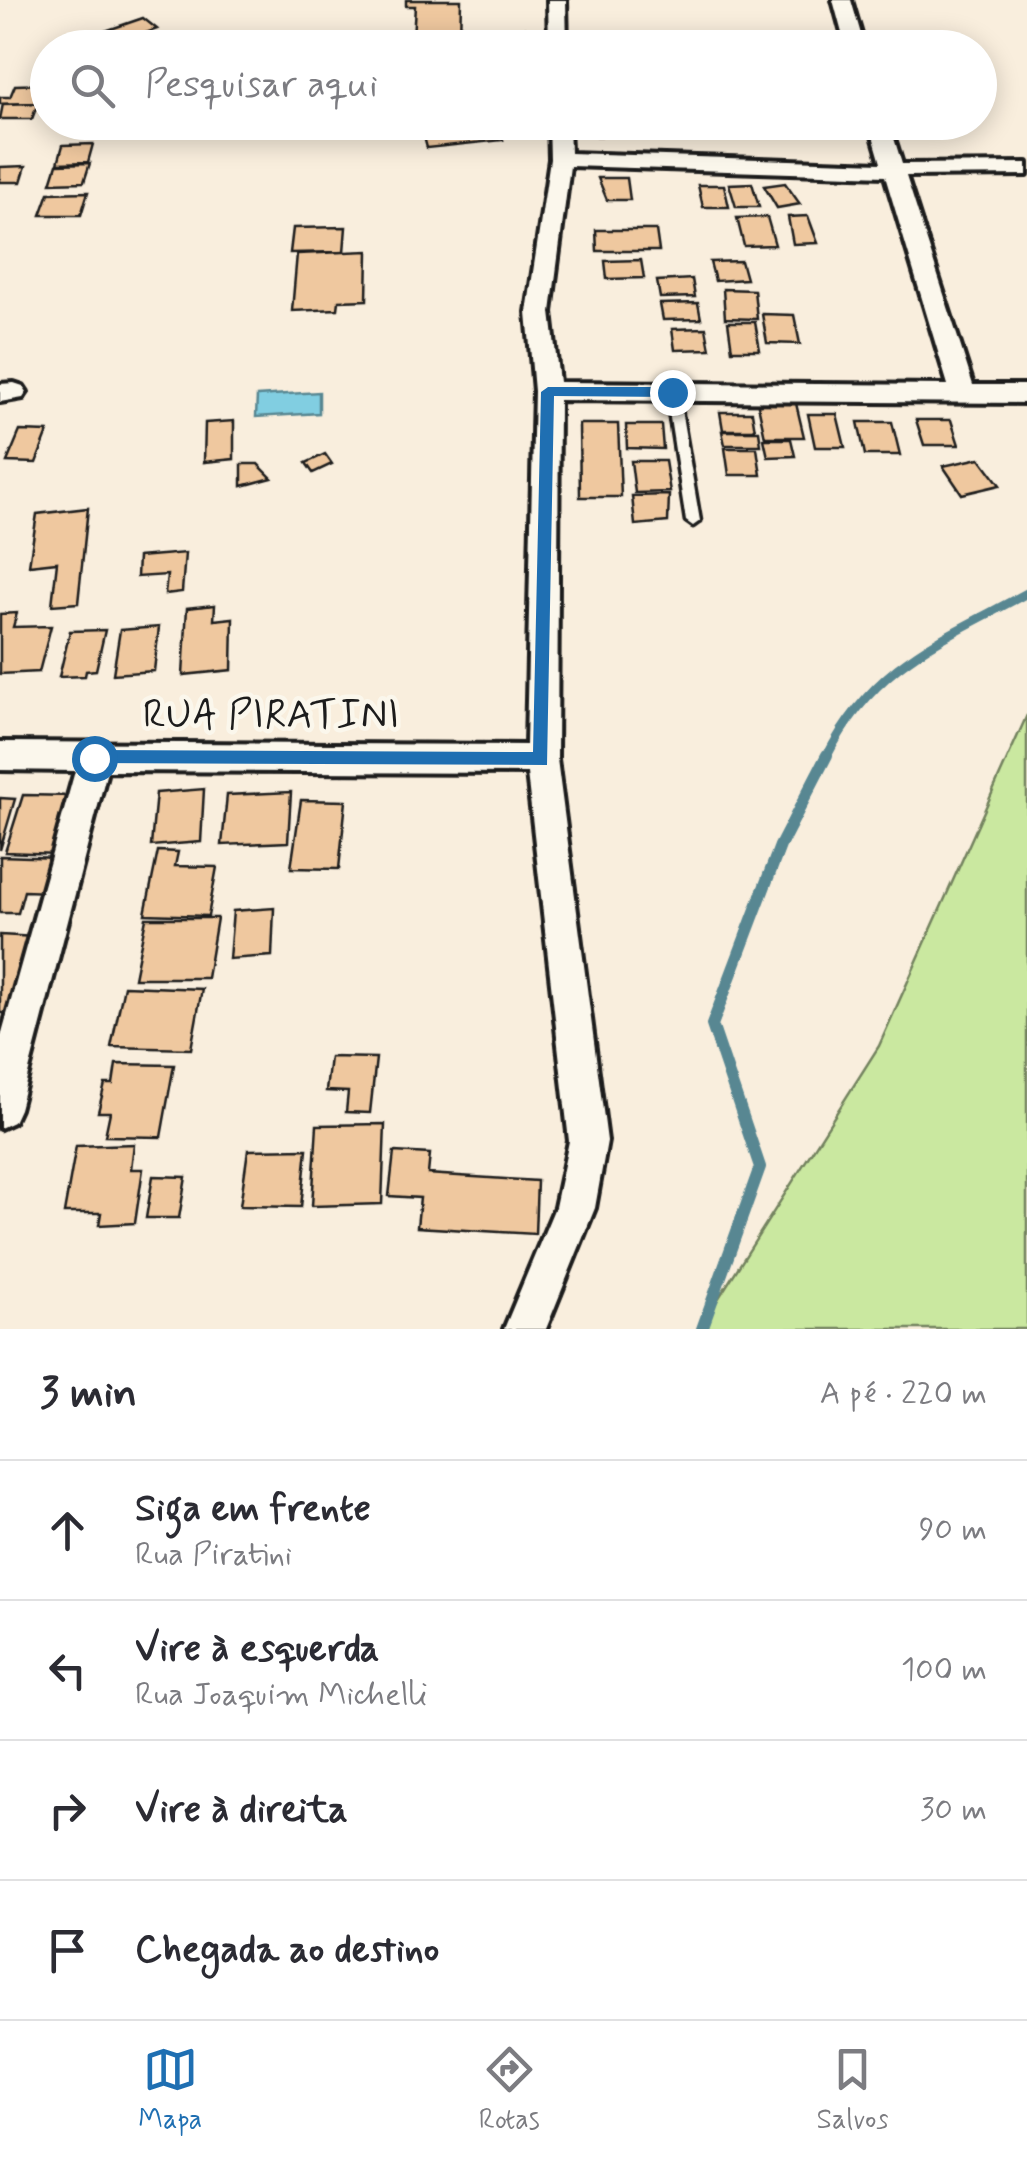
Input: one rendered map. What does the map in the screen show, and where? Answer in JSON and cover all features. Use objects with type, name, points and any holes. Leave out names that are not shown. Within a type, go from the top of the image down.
[{"type":"street","points":[[557,0],[558,30]]},
{"type":"street","points":[[842,0],[851,30]]},
{"type":"street","points":[[525,1329],[575,1208],[588,1141],[541,760],[548,392],[539,312],[559,140]]},
{"type":"street","points":[[884,140],[962,393]]},
{"type":"street","points":[[560,159],[893,170],[1027,169]]},
{"type":"street","points":[[548,392],[1027,394]]},
{"type":"street","name":"RUA PIRATINI","points":[[0,756],[541,760]]},
{"type":"street","points":[[0,1108],[94,758]]},
{"type":"lane","points":[[672,392],[693,521]]},
{"type":"green space","points":[[1027,715],[1027,1329],[699,1329],[879,1046]]},
{"type":"water","points":[[319,392],[319,413],[256,417],[257,396]]},
{"type":"building","points":[[406,0],[461,0],[460,30],[414,30],[415,6],[406,6]]},
{"type":"building","points":[[143,18],[157,29],[154,30],[108,30]]},
{"type":"building","points":[[15,85],[30,85],[30,103],[0,104],[0,97],[10,97]]},
{"type":"building","points":[[30,103],[30,119],[0,119],[3,104]]},
{"type":"building","points":[[425,140],[503,140],[427,148]]},
{"type":"building","points":[[93,144],[88,162],[58,163],[63,145]]},
{"type":"building","points":[[90,163],[84,182],[51,183],[57,164]]},
{"type":"building","points":[[26,166],[21,182],[0,182],[0,167]]},
{"type":"building","points":[[598,178],[627,178],[630,200],[607,200]]},
{"type":"building","points":[[752,183],[759,207],[736,207],[729,184]]},
{"type":"building","points":[[785,183],[800,204],[777,208],[764,186]]},
{"type":"building","points":[[698,185],[724,185],[729,207],[703,207]]},
{"type":"building","points":[[88,192],[81,215],[41,215],[49,193]]},
{"type":"building","points":[[808,216],[818,243],[793,244],[788,217]]},
{"type":"building","points":[[767,217],[775,245],[744,246],[737,218]]},
{"type":"building","points":[[346,227],[344,252],[290,253],[293,228]]},
{"type":"building","points":[[596,230],[656,230],[659,251],[597,251]]},
{"type":"building","points":[[368,251],[367,300],[339,301],[338,309],[292,311],[297,254]]},
{"type":"building","points":[[641,260],[644,278],[607,279],[605,261]]},
{"type":"building","points":[[741,261],[746,279],[715,281],[710,262]]},
{"type":"building","points":[[692,279],[695,297],[660,298],[657,281]]},
{"type":"building","points":[[723,289],[754,290],[757,319],[725,318]]},
{"type":"building","points":[[698,303],[701,319],[663,320],[660,304]]},
{"type":"building","points":[[762,314],[794,315],[800,344],[767,343]]},
{"type":"building","points":[[728,322],[755,322],[760,350],[732,350]]},
{"type":"building","points":[[706,328],[710,349],[675,350],[672,329]]},
{"type":"building","points":[[794,395],[804,437],[765,437],[756,396]]},
{"type":"building","points":[[720,412],[752,412],[755,430],[723,430]]},
{"type":"building","points":[[808,414],[837,414],[845,447],[815,447]]},
{"type":"building","points":[[916,420],[951,420],[959,445],[924,445]]},
{"type":"building","points":[[234,421],[234,459],[204,462],[205,423]]},
{"type":"building","points":[[858,422],[892,422],[900,455],[865,455]]},
{"type":"building","points":[[579,424],[618,424],[621,497],[580,497]]},
{"type":"building","points":[[626,425],[661,425],[663,449],[627,448]]},
{"type":"building","points":[[20,431],[48,432],[36,463],[7,462]]},
{"type":"building","points":[[722,431],[759,431],[761,445],[725,445]]},
{"type":"building","points":[[764,439],[791,439],[795,456],[768,457]]},
{"type":"building","points":[[725,448],[757,448],[761,475],[729,475]]},
{"type":"building","points":[[325,454],[332,464],[313,473],[306,463]]},
{"type":"building","points":[[980,458],[1000,485],[962,494],[943,466]]},
{"type":"building","points":[[631,461],[665,461],[670,492],[635,493]]},
{"type":"building","points":[[242,464],[258,464],[272,478],[242,486]]},
{"type":"building","points":[[669,495],[668,522],[635,525],[632,496]]},
{"type":"building","points":[[88,508],[78,603],[52,605],[57,562],[29,565],[37,514]]},
{"type":"building","points":[[185,553],[182,592],[165,594],[167,575],[137,577],[138,557]]},
{"type":"building","points":[[215,605],[214,620],[233,618],[232,670],[183,675],[187,608]]},
{"type":"building","points":[[17,613],[13,627],[51,626],[39,672],[0,674],[0,614]]},
{"type":"building","points":[[159,627],[154,671],[113,674],[120,630]]},
{"type":"building","points":[[105,630],[96,670],[86,671],[85,676],[59,677],[70,631]]},
{"type":"building","points":[[204,789],[201,842],[151,846],[156,793]]},
{"type":"building","points":[[291,792],[288,842],[222,845],[227,795]]},
{"type":"building","points":[[23,795],[74,796],[58,854],[5,852]]},
{"type":"building","points":[[0,798],[15,799],[0,850]]},
{"type":"building","points":[[301,800],[346,801],[339,869],[291,868]]},
{"type":"building","points":[[158,851],[178,852],[175,866],[217,867],[208,916],[145,914]]},
{"type":"building","points":[[0,856],[60,858],[51,892],[24,891],[18,913],[0,913]]},
{"type":"building","points":[[274,908],[272,956],[229,959],[233,911]]},
{"type":"building","points":[[146,918],[217,918],[207,978],[134,978]]},
{"type":"building","points":[[0,935],[35,937],[13,1013],[0,1013]]},
{"type":"building","points":[[124,986],[202,989],[191,1049],[111,1047]]},
{"type":"building","points":[[330,1057],[376,1058],[370,1113],[346,1112],[348,1092],[326,1091]]},
{"type":"building","points":[[116,1064],[174,1065],[161,1137],[105,1136],[110,1112],[98,1112],[105,1084],[113,1084]]},
{"type":"building","points":[[385,1124],[382,1204],[312,1206],[317,1125]]},
{"type":"building","points":[[134,1144],[131,1169],[143,1169],[135,1223],[99,1225],[101,1213],[64,1213],[76,1146]]},
{"type":"building","points":[[307,1149],[301,1207],[240,1206],[248,1150]]},
{"type":"building","points":[[394,1152],[430,1154],[428,1174],[537,1181],[535,1234],[417,1227],[420,1198],[389,1196]]},
{"type":"building","points":[[153,1176],[186,1177],[179,1218],[146,1218]]},
{"type":"waterway","points":[[826,758],[865,699],[887,677],[937,641],[1027,593]]},
{"type":"waterway","points":[[702,1329],[760,1167],[712,1025],[780,846],[827,755]]},
{"type":"route","points":[[94,758],[541,760],[548,392],[672,392]]}]
